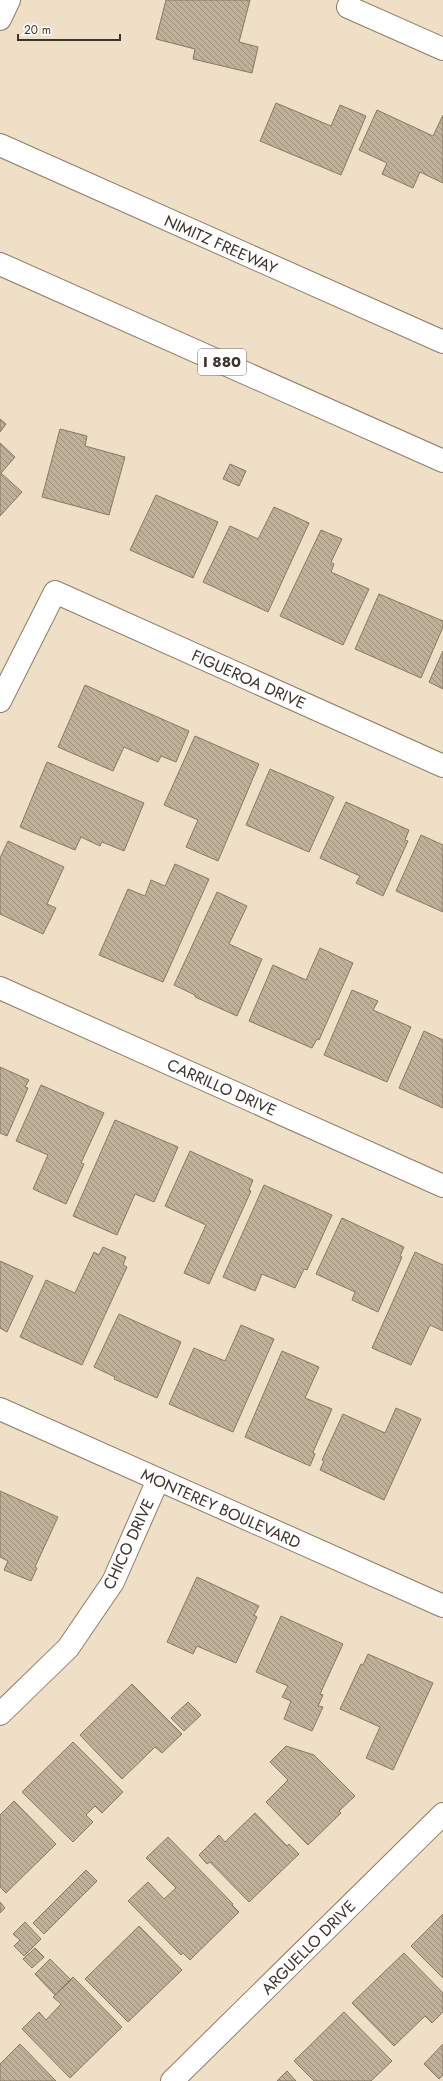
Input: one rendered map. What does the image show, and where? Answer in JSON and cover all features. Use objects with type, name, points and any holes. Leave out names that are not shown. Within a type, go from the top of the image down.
[{"type":"main road","points":[[0,20],[9,0]]},
{"type":"main road","points":[[348,7],[443,49]]},
{"type":"main road","name":"NIMITZ FREEWAY","points":[[0,145],[443,342]]},
{"type":"main road","name":"I 880","points":[[0,264],[443,461]]},
{"type":"main road","name":"FIGUEROA DRIVE","points":[[0,701],[55,592],[443,766]]},
{"type":"main road","name":"CARRILLO DRIVE","points":[[0,988],[443,1186]]},
{"type":"main road","name":"MONTEREY BOULEVARD","points":[[0,1409],[443,1606]]},
{"type":"main road","name":"CHICO DRIVE","points":[[0,1714],[68,1648],[113,1582],[158,1480]]},
{"type":"main road","name":"ARGUELLO DRIVE","points":[[172,2081],[443,1814]]},
{"type":"building","points":[[166,0],[250,0],[239,42],[258,47],[252,73],[193,59],[195,49],[156,39]]},
{"type":"building","points":[[276,103],[331,126],[340,105],[366,116],[341,175],[260,141]]},
{"type":"building","points":[[377,110],[433,136],[443,115],[443,183],[420,172],[413,188],[382,174],[387,163],[359,150]]},
{"type":"building","points":[[0,419],[6,424],[0,432]]},
{"type":"building","points":[[60,429],[87,436],[85,446],[125,457],[109,515],[42,497]]},
{"type":"building","points":[[0,443],[15,457],[1,473],[22,492],[0,516]]},
{"type":"building","points":[[230,464],[246,471],[239,486],[223,479]]},
{"type":"building","points":[[156,495],[218,522],[193,578],[130,550]]},
{"type":"building","points":[[274,507],[309,523],[268,612],[203,582],[230,526],[258,539]]},
{"type":"building","points":[[321,530],[342,539],[331,562],[334,564],[331,572],[369,589],[343,645],[280,616]]},
{"type":"building","points":[[379,594],[443,621],[443,627],[421,678],[355,649]]},
{"type":"building","points":[[443,651],[443,689],[429,682]]},
{"type":"building","points":[[85,685],[189,731],[176,762],[161,756],[158,762],[124,747],[113,771],[58,747]]},
{"type":"building","points":[[195,736],[259,764],[218,861],[186,847],[198,820],[164,805]]},
{"type":"building","points":[[47,762],[144,803],[124,851],[102,842],[100,846],[81,837],[75,850],[20,827]]},
{"type":"building","points":[[270,769],[334,797],[309,852],[246,825]]},
{"type":"building","points":[[346,802],[409,830],[405,840],[408,841],[383,896],[356,883],[360,876],[320,858]]},
{"type":"building","points":[[421,835],[443,845],[443,912],[396,891]]},
{"type":"building","points":[[8,841],[64,867],[47,904],[56,908],[43,934],[0,914],[0,858]]},
{"type":"building","points":[[175,864],[209,879],[163,982],[99,955],[128,889],[145,896],[151,880],[165,886]]},
{"type":"building","points":[[217,892],[247,906],[229,944],[262,959],[237,1016],[195,997],[195,995],[174,985]]},
{"type":"building","points":[[320,948],[353,963],[319,1040],[317,1039],[312,1048],[249,1021],[273,965],[306,980]]},
{"type":"building","points":[[352,990],[378,1001],[373,1010],[411,1027],[387,1082],[324,1055]]},
{"type":"building","points":[[424,1031],[443,1040],[443,1108],[399,1088]]},
{"type":"building","points":[[0,1067],[29,1080],[25,1087],[28,1088],[7,1136],[0,1133]]},
{"type":"building","points":[[41,1085],[104,1113],[81,1163],[84,1164],[66,1204],[33,1189],[48,1155],[16,1141]]},
{"type":"building","points":[[115,1120],[178,1147],[154,1202],[135,1194],[117,1235],[73,1216]]},
{"type":"building","points":[[190,1151],[253,1180],[249,1190],[251,1191],[209,1284],[184,1273],[206,1225],[165,1206]]},
{"type":"building","points":[[264,1185],[332,1215],[307,1270],[304,1269],[295,1288],[262,1274],[255,1291],[223,1277]]},
{"type":"building","points":[[342,1218],[404,1247],[400,1256],[402,1257],[378,1312],[352,1300],[355,1292],[316,1274]]},
{"type":"building","points":[[103,1247],[126,1257],[123,1265],[127,1267],[82,1365],[20,1337],[46,1280],[75,1293],[94,1252],[99,1255]]},
{"type":"building","points":[[415,1252],[443,1265],[443,1331],[430,1325],[411,1365],[372,1348]]},
{"type":"building","points":[[0,1261],[33,1276],[7,1332],[0,1328]]},
{"type":"building","points":[[119,1314],[181,1342],[157,1398],[114,1379],[115,1377],[94,1367]]},
{"type":"building","points":[[241,1325],[274,1339],[233,1432],[169,1404],[194,1348],[225,1361]]},
{"type":"building","points":[[282,1351],[319,1367],[305,1398],[332,1409],[313,1452],[315,1454],[310,1466],[245,1437]]},
{"type":"building","points":[[396,1408],[421,1419],[384,1500],[320,1470],[324,1461],[322,1460],[343,1414],[385,1433]]},
{"type":"building","points":[[0,1491],[58,1517],[35,1567],[37,1568],[31,1581],[4,1570],[8,1561],[0,1557]]},
{"type":"building","points":[[197,1577],[259,1606],[254,1615],[257,1617],[236,1663],[197,1646],[193,1654],[167,1642]]},
{"type":"building","points":[[281,1616],[343,1644],[320,1694],[323,1695],[318,1706],[323,1707],[312,1731],[284,1719],[291,1701],[282,1697],[288,1686],[256,1672]]},
{"type":"building","points":[[368,1654],[433,1683],[393,1770],[366,1758],[380,1727],[340,1709],[361,1664],[363,1665]]},
{"type":"building","points":[[132,1684],[182,1734],[162,1753],[155,1747],[122,1779],[80,1735]]},
{"type":"building","points":[[188,1702],[201,1715],[184,1731],[171,1718]]},
{"type":"building","points":[[73,1742],[123,1792],[102,1813],[95,1806],[86,1815],[93,1822],[73,1842],[22,1792]]},
{"type":"building","points":[[286,1746],[314,1755],[355,1796],[339,1811],[341,1813],[308,1845],[266,1802],[288,1780],[270,1762]]},
{"type":"building","points":[[14,1801],[56,1844],[6,1893],[0,1887],[0,1815]]},
{"type":"building","points":[[255,1813],[287,1846],[289,1844],[299,1854],[249,1902],[210,1862],[207,1864],[199,1855],[219,1835],[225,1842]]},
{"type":"building","points":[[168,1837],[239,1912],[190,1960],[183,1953],[181,1955],[128,1901],[148,1882],[164,1899],[176,1888],[146,1858]]},
{"type":"building","points":[[86,1870],[97,1881],[44,1934],[33,1923]]},
{"type":"building","points":[[0,1902],[5,1908],[0,1913]]},
{"type":"building","points":[[443,1914],[443,1978],[411,1946]]},
{"type":"building","points":[[25,1922],[41,1939],[24,1956],[14,1946],[20,1940],[13,1934]]},
{"type":"building","points":[[139,1926],[182,1970],[128,2022],[85,1979]]},
{"type":"building","points":[[35,1948],[44,1957],[32,1968],[23,1959]]},
{"type":"building","points":[[404,1953],[443,1993],[443,2012],[432,2023],[425,2016],[394,2046],[352,2003]]},
{"type":"building","points":[[50,1959],[71,1980],[55,1995],[35,1974]]},
{"type":"building","points":[[73,1977],[122,2027],[70,2078],[22,2029],[39,2012],[46,2020],[61,2004],[53,1997]]},
{"type":"building","points":[[344,2012],[392,2061],[371,2081],[314,2081],[294,2061]]},
{"type":"building","points":[[20,2044],[56,2081],[0,2081],[0,2064]]},
{"type":"building","points":[[443,2044],[443,2075],[439,2079],[424,2064]]},
{"type":"building","points":[[287,2071],[296,2081],[277,2081]]}]
